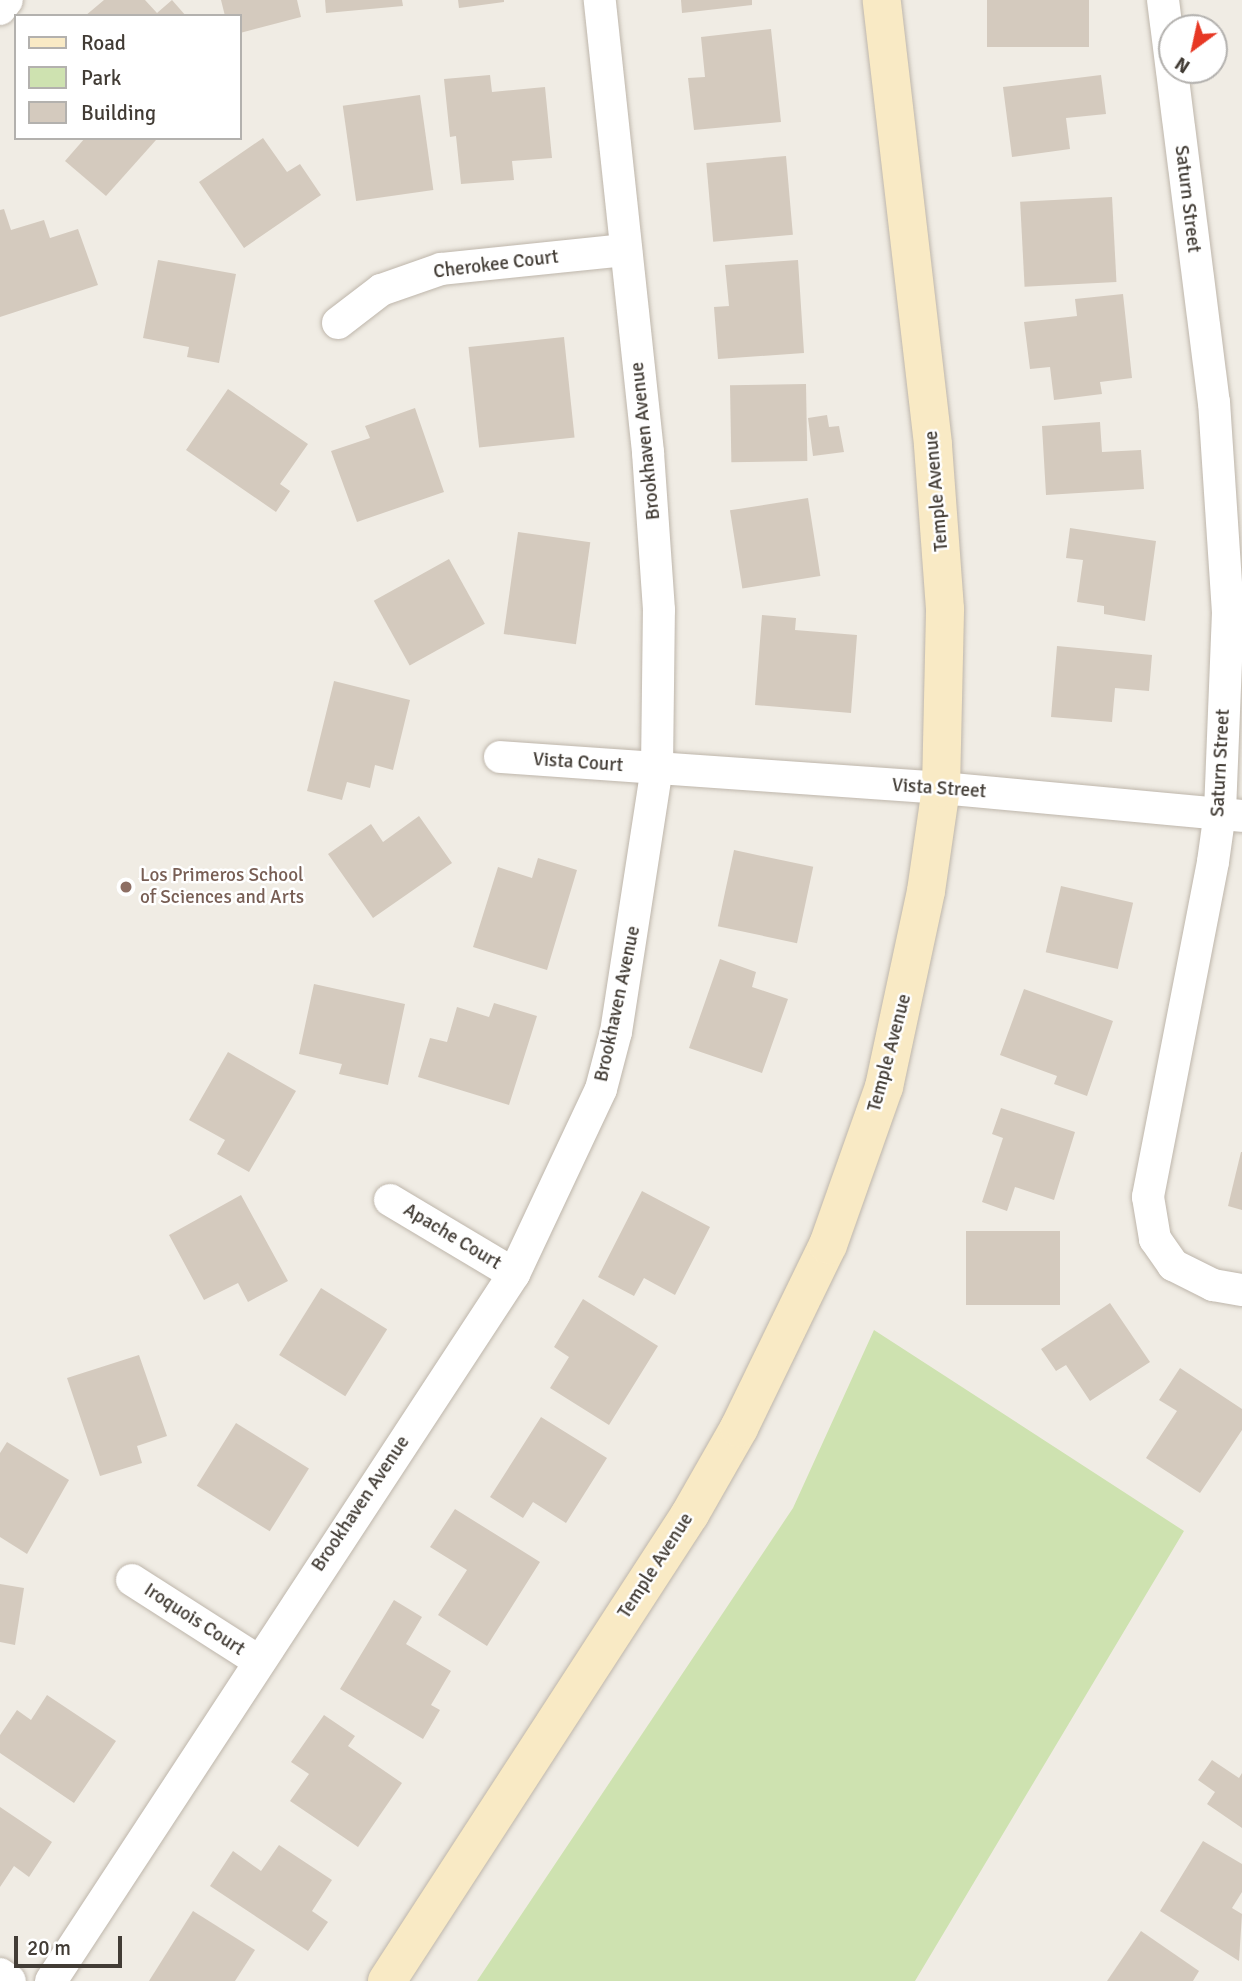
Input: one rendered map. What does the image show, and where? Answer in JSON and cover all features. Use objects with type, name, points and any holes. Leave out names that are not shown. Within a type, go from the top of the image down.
[{"type":"main road","name":"Temple Avenue","points":[[387,1981],[690,1514],[785,1341],[833,1233],[884,1087],[926,891],[942,788],[942,542],[883,0]]},
{"type":"street","points":[[0,9],[7,0]]},
{"type":"street","name":"Brookhaven Avenue","points":[[51,1981],[257,1660],[514,1274],[601,1089],[627,970],[657,768],[659,610],[655,532],[600,0]]},
{"type":"street","name":"Saturn Street","points":[[1163,0],[1228,401],[1231,814],[1148,1197],[1154,1239],[1173,1265],[1213,1285],[1242,1290]]},
{"type":"street","name":"Cherokee Court","points":[[338,323],[381,290],[440,269],[626,250]]},
{"type":"street","name":"Vista Court","points":[[500,757],[657,768]]},
{"type":"street","name":"Vista Street","points":[[657,768],[942,788],[1231,814]]},
{"type":"street","name":"Apache Court","points":[[390,1200],[514,1274]]},
{"type":"street","name":"Iroquois Court","points":[[132,1580],[257,1660]]},
{"type":"street","points":[[0,1975],[10,1981]]},
{"type":"green space","points":[[874,1330],[1184,1531],[915,1981],[477,1981],[793,1508]]},
{"type":"building","points":[[104,0],[145,0],[157,13],[172,0],[184,14],[87,14]]},
{"type":"building","points":[[221,0],[297,0],[301,17],[242,32],[242,14],[224,14]]},
{"type":"building","points":[[325,0],[402,0],[403,6],[326,13]]},
{"type":"building","points":[[458,0],[504,0],[504,2],[459,8]]},
{"type":"building","points":[[681,0],[752,0],[752,5],[682,13]]},
{"type":"building","points":[[987,0],[1089,0],[1089,47],[987,47]]},
{"type":"building","points":[[771,29],[781,122],[694,130],[688,78],[705,77],[701,37]]},
{"type":"building","points":[[490,75],[492,92],[545,87],[552,158],[512,161],[514,180],[461,184],[456,136],[450,137],[444,79]]},
{"type":"building","points":[[1101,75],[1106,114],[1066,118],[1070,149],[1012,157],[1003,87]]},
{"type":"building","points":[[420,95],[433,190],[356,201],[343,106]]},
{"type":"building","points":[[263,138],[287,172],[300,164],[321,195],[244,248],[199,182]]},
{"type":"building","points":[[83,140],[156,140],[106,196],[65,161]]},
{"type":"building","points":[[786,156],[793,235],[713,242],[706,163]]},
{"type":"building","points":[[1112,197],[1116,282],[1025,287],[1020,202]]},
{"type":"building","points":[[4,209],[11,230],[44,220],[50,238],[78,229],[98,285],[0,317],[0,210]]},
{"type":"building","points":[[158,260],[236,274],[219,363],[187,357],[189,347],[143,338]]},
{"type":"building","points":[[798,260],[804,353],[718,359],[714,307],[729,306],[725,265]]},
{"type":"building","points":[[1123,294],[1132,378],[1100,382],[1102,394],[1054,400],[1050,367],[1030,369],[1024,322],[1077,316],[1075,299]]},
{"type":"building","points":[[564,337],[575,437],[479,447],[469,347]]},
{"type":"building","points":[[806,384],[807,461],[731,462],[730,385]]},
{"type":"building","points":[[228,389],[308,444],[280,484],[290,491],[276,512],[186,450]]},
{"type":"building","points":[[415,408],[444,492],[357,522],[331,451],[370,438],[365,426]]},
{"type":"building","points":[[827,415],[829,427],[839,426],[844,452],[813,456],[808,418]]},
{"type":"building","points":[[1100,422],[1102,452],[1141,450],[1144,489],[1046,495],[1042,426]]},
{"type":"building","points":[[808,498],[820,576],[742,588],[730,510]]},
{"type":"building","points":[[1070,528],[1156,541],[1145,621],[1104,614],[1104,606],[1077,602],[1083,560],[1066,558]]},
{"type":"building","points":[[518,532],[590,542],[576,644],[504,634]]},
{"type":"building","points":[[449,559],[485,624],[410,665],[374,601]]},
{"type":"building","points":[[762,615],[796,618],[795,630],[857,635],[851,713],[755,705]]},
{"type":"building","points":[[1057,646],[1152,655],[1149,691],[1115,688],[1112,722],[1051,717]]},
{"type":"building","points":[[334,681],[410,700],[393,770],[375,765],[370,788],[347,782],[342,800],[307,791]]},
{"type":"building","points":[[419,816],[452,863],[373,918],[328,854],[371,824],[383,842]]},
{"type":"building","points":[[734,850],[813,867],[797,943],[718,926]]},
{"type":"building","points":[[538,858],[577,870],[547,970],[473,947],[498,867],[532,878]]},
{"type":"building","points":[[1061,886],[1133,903],[1118,969],[1046,952]]},
{"type":"building","points":[[720,959],[756,972],[752,987],[788,999],[762,1073],[689,1048]]},
{"type":"building","points":[[314,984],[405,1004],[388,1085],[339,1074],[342,1064],[299,1054]]},
{"type":"building","points":[[1024,989],[1113,1021],[1087,1096],[1054,1084],[1057,1076],[1000,1055]]},
{"type":"building","points":[[494,1003],[537,1016],[509,1105],[418,1077],[430,1038],[447,1042],[457,1007],[489,1017]]},
{"type":"building","points":[[228,1052],[296,1091],[249,1172],[217,1154],[225,1140],[189,1120]]},
{"type":"building","points":[[1001,1108],[1075,1132],[1054,1200],[1015,1187],[1007,1211],[982,1202],[1003,1138],[992,1134]]},
{"type":"building","points":[[1242,1152],[1242,1210],[1228,1206]]},
{"type":"building","points":[[642,1191],[710,1227],[675,1295],[644,1278],[634,1296],[598,1277]]},
{"type":"building","points":[[241,1195],[288,1281],[248,1302],[238,1283],[204,1300],[169,1235]]},
{"type":"building","points":[[966,1231],[1060,1231],[1060,1305],[966,1305]]},
{"type":"building","points":[[321,1288],[387,1329],[345,1396],[279,1355]]},
{"type":"building","points":[[583,1299],[658,1346],[609,1425],[550,1388],[569,1357],[554,1347]]},
{"type":"building","points":[[1110,1303],[1150,1362],[1090,1401],[1066,1365],[1056,1371],[1041,1349]]},
{"type":"building","points":[[139,1355],[167,1436],[137,1446],[142,1463],[100,1476],[67,1378]]},
{"type":"building","points":[[1180,1368],[1242,1409],[1242,1430],[1200,1493],[1146,1458],[1177,1411],[1159,1400]]},
{"type":"building","points":[[541,1417],[607,1458],[566,1523],[533,1502],[523,1518],[490,1497]]},
{"type":"building","points":[[236,1423],[309,1469],[270,1531],[197,1486]]},
{"type":"building","points":[[7,1442],[69,1480],[27,1554],[0,1537],[0,1453]]},
{"type":"building","points":[[455,1509],[540,1562],[487,1646],[438,1615],[467,1570],[430,1547]]},
{"type":"building","points":[[0,1584],[24,1588],[15,1645],[0,1642]]},
{"type":"building","points":[[394,1600],[422,1617],[406,1644],[451,1671],[431,1705],[440,1710],[423,1739],[340,1689]]},
{"type":"building","points":[[47,1695],[116,1741],[74,1803],[0,1753],[0,1735],[17,1710],[31,1720]]},
{"type":"building","points":[[324,1715],[355,1736],[348,1746],[402,1783],[358,1847],[290,1801],[309,1774],[291,1762]]},
{"type":"building","points":[[1212,1760],[1239,1778],[1242,1773],[1242,1828],[1207,1804],[1215,1792],[1198,1780]]},
{"type":"building","points":[[0,1807],[52,1842],[29,1877],[14,1866],[0,1887]]},
{"type":"building","points":[[1203,1841],[1242,1864],[1242,1892],[1232,1908],[1242,1914],[1239,1961],[1160,1911]]},
{"type":"building","points":[[279,1845],[332,1880],[312,1911],[328,1922],[308,1951],[210,1886],[233,1851],[261,1871]]},
{"type":"building","points":[[193,1911],[255,1950],[235,1981],[149,1981]]},
{"type":"building","points":[[1141,1931],[1199,1971],[1193,1981],[1107,1981]]},
{"type":"place","name":"Los Primeros School of Sciences and Arts","points":[[126,887]]}]
